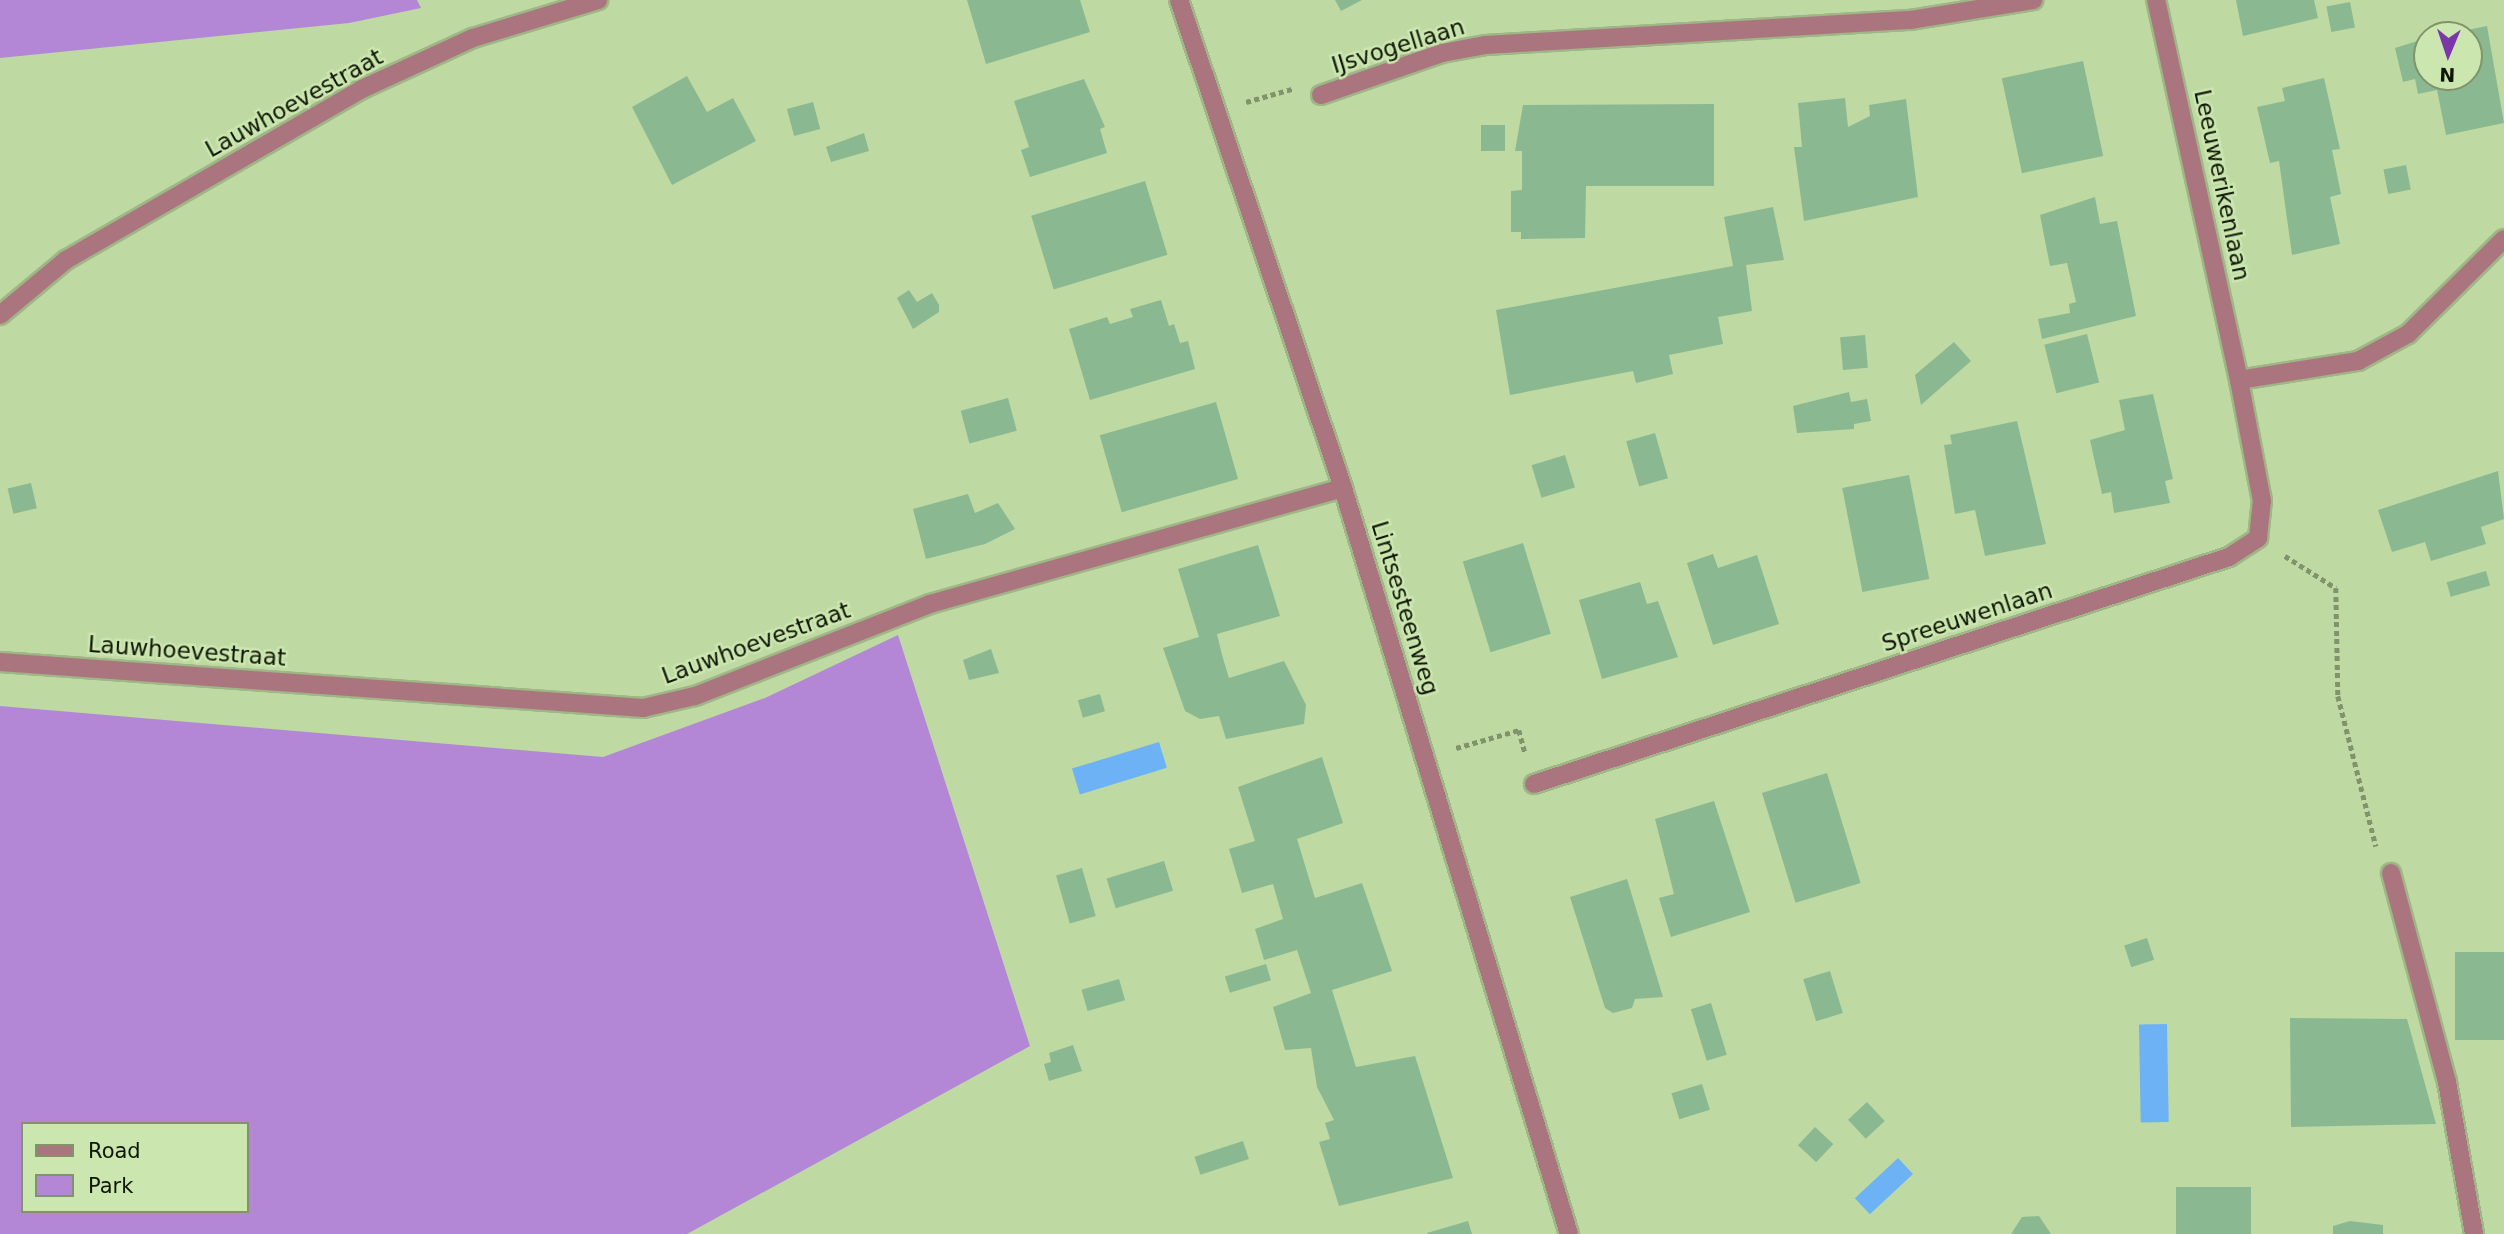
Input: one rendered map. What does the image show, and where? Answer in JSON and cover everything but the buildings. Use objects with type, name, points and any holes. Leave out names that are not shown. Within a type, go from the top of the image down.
[{"type":"street","name":"Lauwhoevestraat","points":[[0,315],[66,260],[362,89],[473,38],[598,0]]},
{"type":"street","name":"Lintsesteenweg","points":[[1179,0],[1219,109],[1343,488],[1570,1234]]},
{"type":"street","name":"IJsvogellaan","points":[[1321,94],[1442,53],[1486,45],[1911,20],[2033,0]]},
{"type":"street","name":"Leeuwerikenlaan","points":[[2157,0],[2239,380]]},
{"type":"street","points":[[2258,538],[2262,501],[2239,380],[2358,361],[2408,334],[2504,239]]},
{"type":"street","name":"Lauwhoevestraat","points":[[0,662],[643,708],[695,696],[930,604],[1343,488]]},
{"type":"street","name":"Spreeuwenlaan","points":[[1534,784],[2229,557],[2258,538]]},
{"type":"street","points":[[2390,873],[2447,1082],[2474,1234]]},
{"type":"path","points":[[1219,109],[1306,85],[1321,94]]},
{"type":"path","points":[[2258,538],[2336,588],[2337,696],[2369,831],[2390,873]]},
{"type":"path","points":[[1424,756],[1518,730],[1534,784]]},
{"type":"green space","points":[[0,0],[417,0],[421,8],[349,23],[0,58]]},
{"type":"green space","points":[[898,635],[1030,1046],[687,1234],[0,1234],[0,706],[603,757],[765,698]]},
{"type":"water","points":[[1159,742],[1167,768],[1080,794],[1072,769]]},
{"type":"water","points":[[2139,1024],[2167,1024],[2169,1122],[2141,1122]]},
{"type":"water","points":[[1898,1158],[1913,1174],[1870,1214],[1855,1198]]}]
